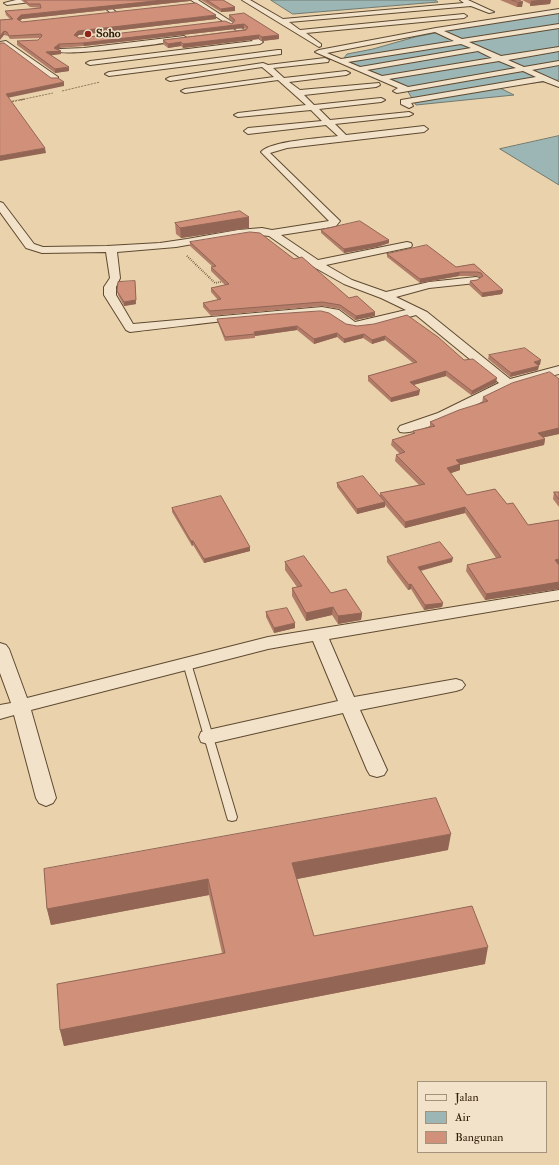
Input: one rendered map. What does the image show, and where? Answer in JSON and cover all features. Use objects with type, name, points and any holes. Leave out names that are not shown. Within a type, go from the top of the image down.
[{"type":"street","points":[[7,2],[31,0]]},
{"type":"street","points":[[245,0],[282,21],[319,45]]},
{"type":"street","points":[[298,32],[491,12],[463,0]]},
{"type":"street","points":[[101,2],[113,12]]},
{"type":"street","points":[[100,82],[153,72],[189,63],[281,54],[195,2]]},
{"type":"street","points":[[282,21],[472,4]]},
{"type":"street","points":[[406,88],[319,52],[559,9]]},
{"type":"street","points":[[105,13],[120,11]]},
{"type":"street","points":[[250,13],[263,11]]},
{"type":"street","points":[[197,13],[213,12]]},
{"type":"street","points":[[403,22],[411,26]]},
{"type":"street","points":[[372,25],[383,31]]},
{"type":"street","points":[[339,61],[459,40],[559,26]]},
{"type":"street","points":[[339,28],[352,35]]},
{"type":"street","points":[[436,30],[559,85]]},
{"type":"street","points":[[228,33],[244,31]]},
{"type":"street","points":[[3,34],[7,43],[55,78]]},
{"type":"street","points":[[60,51],[82,47],[190,38]]},
{"type":"street","points":[[90,63],[259,42]]},
{"type":"street","points":[[82,47],[90,63],[116,78]]},
{"type":"street","points":[[359,69],[492,47]]},
{"type":"street","points":[[382,78],[559,49]]},
{"type":"street","points":[[174,52],[200,70]]},
{"type":"street","points":[[230,59],[240,64]]},
{"type":"street","points":[[267,67],[325,60]]},
{"type":"street","points":[[397,91],[406,88],[559,63]]},
{"type":"street","points":[[170,79],[263,65],[298,93],[344,138]]},
{"type":"street","points":[[109,74],[153,72]]},
{"type":"street","points":[[185,91],[281,79],[346,73]]},
{"type":"street","points":[[248,131],[327,122],[409,110],[404,102],[559,76]]},
{"type":"street","points":[[298,93],[376,85]]},
{"type":"street","points":[[238,115],[381,100]]},
{"type":"street","points":[[0,205],[30,246],[34,249],[42,250],[175,244],[253,231],[272,234],[332,224],[335,221],[265,152],[272,147],[286,144],[424,129]]},
{"type":"street","points":[[272,234],[316,264],[348,282],[385,296],[423,314],[508,384]]},
{"type":"street","points":[[316,264],[407,245]]},
{"type":"street","points":[[111,248],[115,278],[110,286],[110,295],[130,328],[289,312],[305,313],[329,311],[334,312],[350,326],[354,326],[417,311]]},
{"type":"street","points":[[385,296],[429,285],[476,280]]},
{"type":"street","points":[[405,429],[443,416],[508,384],[559,370]]},
{"type":"street","points":[[0,712],[268,643],[559,595]]},
{"type":"street","points":[[318,634],[377,770]]},
{"type":"street","points":[[0,649],[21,706],[46,798]]},
{"type":"street","points":[[208,737],[349,705],[456,685]]},
{"type":"lane","points":[[186,663],[232,817]]},
{"type":"path","points":[[61,91],[100,82]]},
{"type":"path","points":[[8,102],[53,93]]},
{"type":"path","points":[[175,244],[212,281],[215,283],[226,281]]},
{"type":"water","points":[[271,0],[435,0],[438,2],[293,14]]},
{"type":"water","points":[[542,12],[559,13],[559,80],[498,87],[514,95],[416,105],[404,85],[347,61],[344,58],[347,54],[373,49],[415,37]]},
{"type":"water","points":[[559,136],[559,185],[500,149]]},
{"type":"building","points":[[25,0],[164,0],[21,15],[17,19],[22,22],[196,3],[216,15],[78,31],[74,35],[79,38],[225,21],[232,24],[235,20],[229,15],[244,13],[279,35],[262,37],[259,35],[183,44],[181,42],[168,44],[163,40],[246,30],[248,27],[244,24],[83,43],[59,44],[54,48],[61,51],[46,52],[69,67],[55,69],[17,41],[38,40],[42,36],[41,34],[9,36],[7,32],[4,31],[0,36],[0,20],[13,19],[5,11],[41,8],[40,4],[29,4]]},
{"type":"building","points":[[207,0],[223,0],[235,7],[221,9]]},
{"type":"building","points":[[512,0],[519,0],[523,2],[518,2]]},
{"type":"building","points":[[0,43],[4,43],[51,78],[58,78],[64,82],[6,94],[45,148],[0,156]]},
{"type":"building","points":[[240,211],[249,217],[180,228],[175,223]]},
{"type":"building","points":[[360,221],[389,240],[344,249],[321,230]]},
{"type":"building","points":[[250,232],[260,233],[294,259],[302,257],[349,298],[357,296],[375,312],[356,316],[340,305],[322,302],[210,311],[203,303],[221,299],[211,288],[229,284],[211,267],[216,266],[190,242]]},
{"type":"building","points":[[427,245],[456,267],[474,264],[503,290],[482,293],[470,281],[477,280],[483,276],[481,273],[477,272],[460,272],[420,279],[387,254]]},
{"type":"building","points":[[135,281],[136,300],[124,302],[117,291],[118,282]]},
{"type":"building","points":[[321,311],[329,313],[346,324],[357,326],[374,324],[407,315],[438,337],[464,360],[473,359],[497,378],[472,391],[446,371],[410,382],[420,390],[391,398],[368,376],[417,362],[385,336],[372,340],[364,334],[344,339],[337,333],[314,339],[297,326],[254,332],[255,334],[225,337],[217,319]]},
{"type":"building","points":[[525,348],[541,360],[534,362],[539,366],[511,373],[489,355]]},
{"type":"building","points":[[550,372],[559,379],[559,428],[538,433],[545,439],[456,460],[460,464],[447,468],[467,495],[495,489],[507,504],[513,503],[528,525],[559,520],[559,559],[555,560],[559,565],[559,582],[486,594],[467,565],[501,557],[465,507],[405,522],[380,493],[425,484],[396,455],[405,452],[392,440],[415,433],[413,431],[435,426],[430,422],[459,410],[488,401],[483,397],[512,383]]},
{"type":"building","points":[[363,476],[385,502],[357,509],[337,483]]},
{"type":"building","points":[[554,492],[559,492],[559,499]]},
{"type":"building","points":[[221,496],[250,547],[204,559],[193,541],[191,541],[172,508]]},
{"type":"building","points":[[440,542],[453,558],[418,567],[443,603],[425,605],[411,584],[409,585],[387,557]]},
{"type":"building","points":[[304,556],[331,593],[346,589],[362,613],[338,616],[333,607],[306,613],[292,588],[302,586],[285,562]]},
{"type":"building","points":[[287,608],[295,623],[274,628],[266,612]]},
{"type":"building","points":[[436,798],[451,834],[292,863],[314,936],[472,906],[488,947],[60,1030],[57,984],[225,953],[208,879],[47,909],[44,869]]},
{"type":"place","name":"Soho","points":[[88,34]]}]
